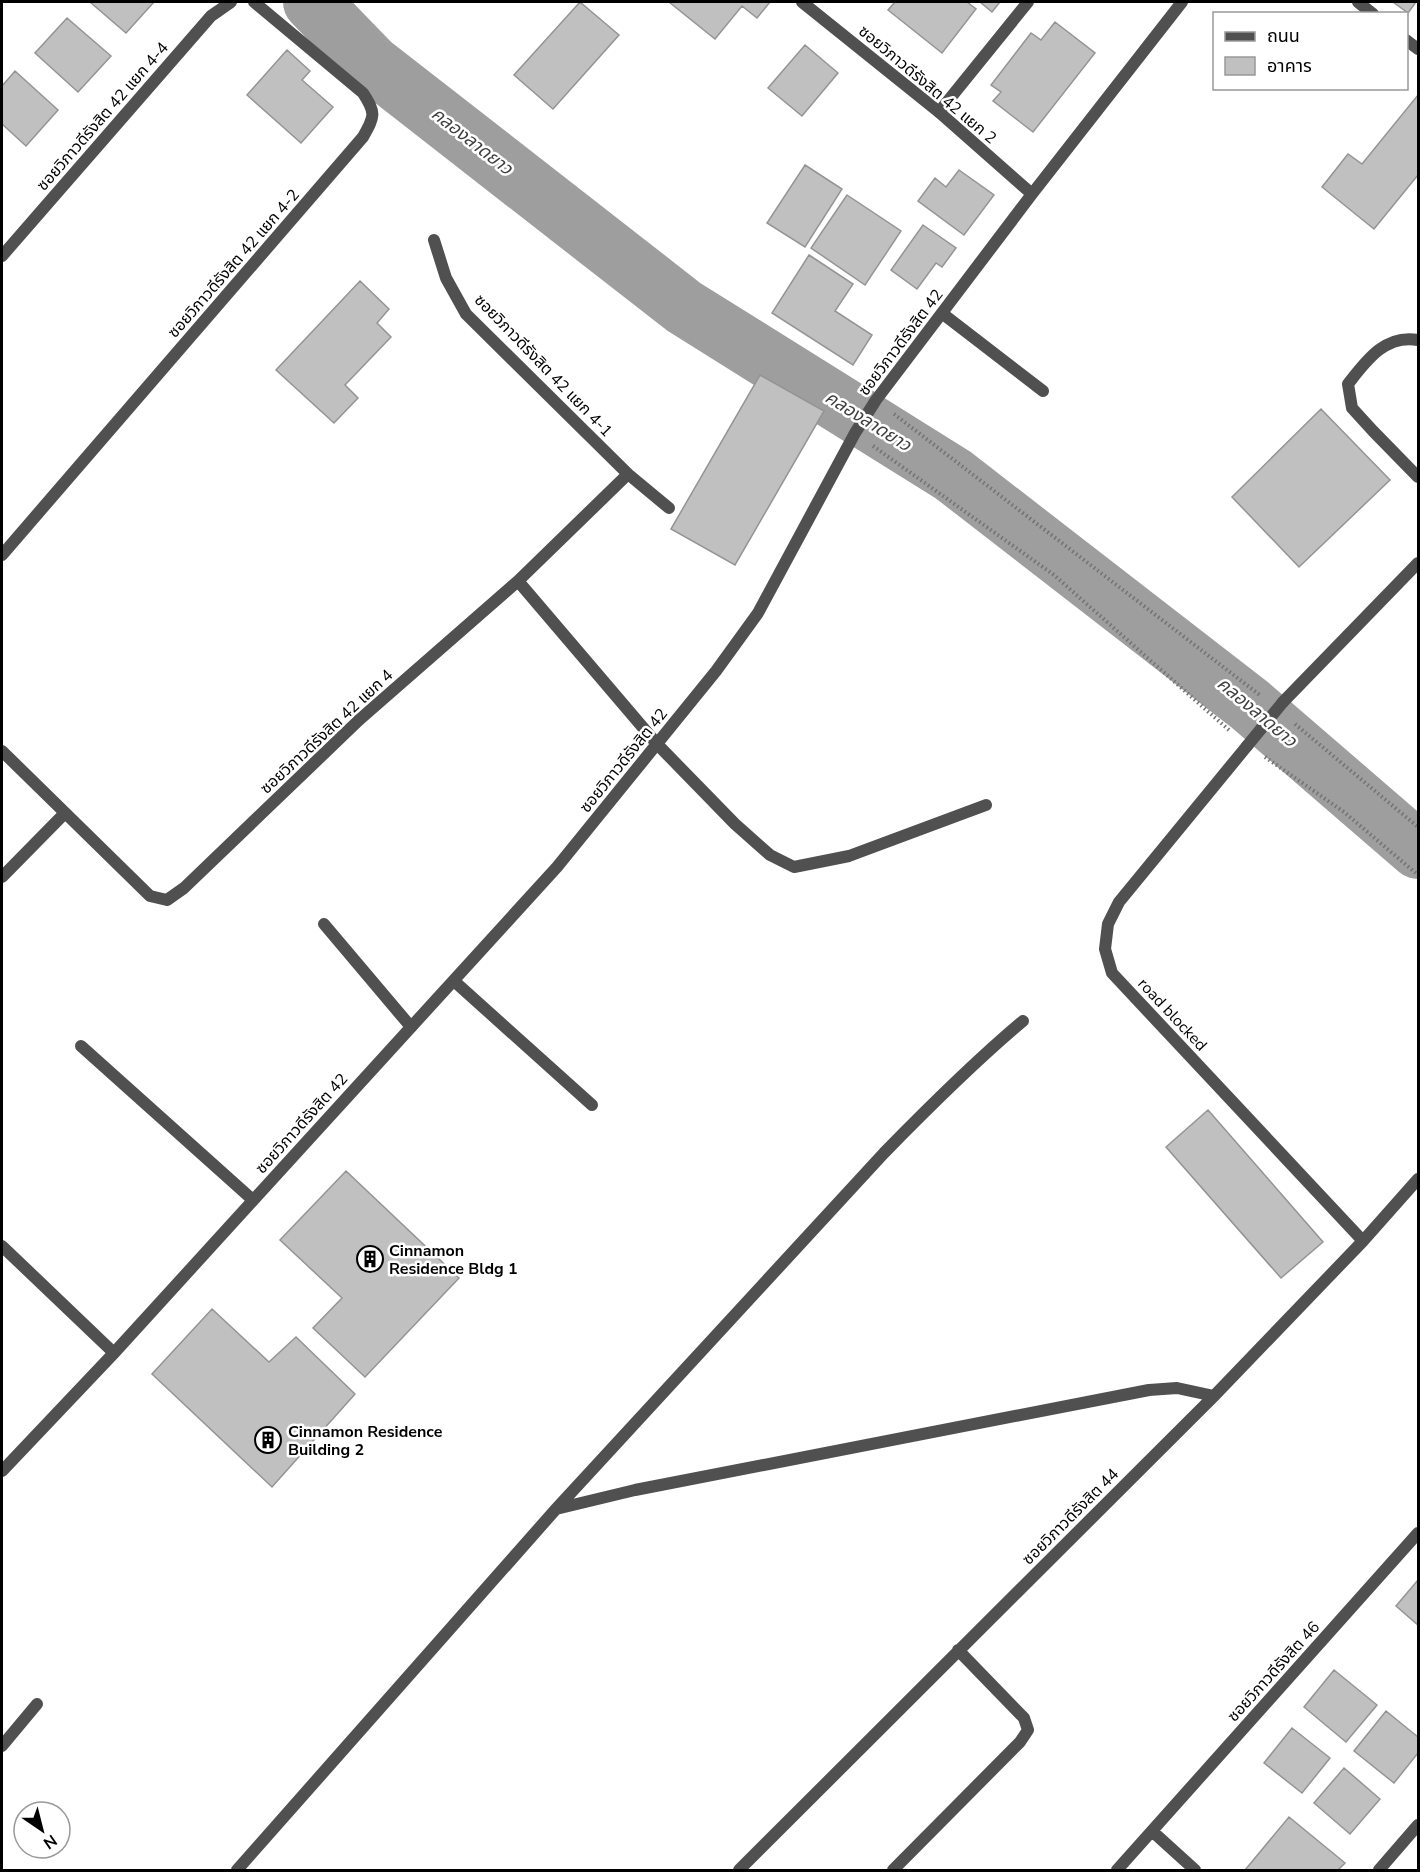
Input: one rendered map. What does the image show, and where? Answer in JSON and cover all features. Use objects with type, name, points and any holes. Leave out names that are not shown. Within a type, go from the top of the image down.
[{"type":"street","name":"ซอยวิภาวดีรังสิต 42 แยก 4-4","points":[[2,256],[211,16],[231,2]]},
{"type":"street","name":"ซอยวิภาวดีรังสิต 42 แยก 4-2","points":[[2,555],[363,137],[373,120],[372,106],[363,93],[254,2]]},
{"type":"street","name":"ซอยวิภาวดีรังสิต 42 แยก 2","points":[[802,2],[939,112],[1032,194]]},
{"type":"street","points":[[939,112],[1028,2]]},
{"type":"street","name":"ซอยวิภาวดีรังสิต 42","points":[[2,1472],[114,1353],[557,867],[657,744],[758,613],[855,433],[876,400],[1032,194],[1182,2]]},
{"type":"street","points":[[1358,2],[1370,12]]},
{"type":"street","name":"ซอยวิภาวดีรังสิต 42 แยก 4-1","points":[[434,240],[446,278],[466,314],[628,474],[669,508]]},
{"type":"street","points":[[943,314],[1043,391]]},
{"type":"street","points":[[1419,340],[1390,342],[1369,357],[1348,384],[1352,408],[1419,477]]},
{"type":"street","points":[[628,474],[519,581],[657,744],[735,824],[770,855],[794,867],[849,856],[986,805]]},
{"type":"street","name":"road blocked","points":[[1363,1241],[1112,973],[1105,949],[1108,924],[1119,902],[1247,746],[1278,704],[1419,563]]},
{"type":"street","name":"ซอยวิภาวดีรังสิต 42 แยก 4","points":[[2,751],[150,896],[167,900],[184,888],[359,720],[519,581]]},
{"type":"street","points":[[2,877],[65,813]]},
{"type":"street","points":[[324,924],[411,1027]]},
{"type":"street","points":[[454,981],[592,1105]]},
{"type":"street","points":[[237,1870],[556,1509],[928,1107],[978,1059],[1023,1021]]},
{"type":"street","points":[[81,1046],[253,1200]]},
{"type":"street","name":"ซอยวิภาวดีรังสิต 44","points":[[739,1870],[1214,1396],[1363,1241],[1419,1179]]},
{"type":"street","points":[[2,1246],[114,1353]]},
{"type":"street","points":[[556,1509],[635,1490],[1149,1390],[1177,1388],[1214,1396]]},
{"type":"street","name":"ซอยวิภาวดีรังสิต 46","points":[[1116,1870],[1419,1533]]},
{"type":"street","points":[[893,1870],[1020,1742],[1028,1730],[1024,1718],[958,1650]]},
{"type":"street","points":[[2,1746],[37,1704]]},
{"type":"street","points":[[1379,1870],[1419,1825]]},
{"type":"street","points":[[1152,1831],[1195,1870]]},
{"type":"path","points":[[876,400],[1278,704],[1419,827]]},
{"type":"path","points":[[855,433],[1054,575],[1247,746],[1344,812],[1419,875]]},
{"type":"building","points":[[90,2],[154,2],[126,33]]},
{"type":"building","points":[[580,2],[619,35],[553,109],[514,75]]},
{"type":"building","points":[[669,2],[770,2],[757,18],[742,6],[715,39]]},
{"type":"building","points":[[895,2],[967,2],[976,9],[942,53],[888,10]]},
{"type":"building","points":[[980,2],[1000,2],[992,12]]},
{"type":"building","points":[[1393,2],[1416,2],[1407,12]]},
{"type":"building","points":[[67,18],[111,56],[78,92],[35,53]]},
{"type":"building","points":[[1055,22],[1095,53],[1033,132],[993,101],[1001,92],[991,85],[1031,33],[1041,40]]},
{"type":"building","points":[[805,45],[838,73],[802,116],[768,88]]},
{"type":"building","points":[[287,50],[310,71],[302,80],[333,107],[301,143],[247,95]]},
{"type":"building","points":[[15,71],[58,110],[26,146],[2,124],[2,86]]},
{"type":"building","points":[[1418,95],[1418,175],[1374,229],[1322,187],[1348,154],[1362,164]]},
{"type":"building","points":[[805,165],[842,189],[805,247],[767,223]]},
{"type":"building","points":[[959,170],[994,195],[964,235],[918,201],[935,178],[946,187]]},
{"type":"building","points":[[847,195],[901,231],[865,285],[811,248]]},
{"type":"building","points":[[923,225],[956,248],[942,267],[936,263],[917,289],[891,270]]},
{"type":"building","points":[[809,255],[853,284],[835,311],[872,335],[853,365],[772,313]]},
{"type":"building","points":[[360,281],[389,309],[377,323],[391,337],[345,385],[358,398],[334,423],[276,370]]},
{"type":"building","points":[[760,375],[824,411],[735,565],[671,529]]},
{"type":"building","points":[[1321,409],[1390,480],[1299,567],[1232,497]]},
{"type":"building","points":[[1208,1110],[1323,1242],[1281,1278],[1166,1147]]},
{"type":"building","name":"Cinnamon Residence Bldg 1","points":[[346,1171],[459,1278],[365,1377],[313,1328],[342,1298],[280,1240]]},
{"type":"building","name":"Cinnamon Residence Building 2","points":[[212,1309],[269,1362],[296,1337],[355,1394],[272,1487],[152,1374]]},
{"type":"building","points":[[1418,1580],[1418,1625],[1396,1606]]},
{"type":"building","points":[[1334,1670],[1377,1705],[1346,1742],[1304,1707]]},
{"type":"building","points":[[1386,1711],[1418,1737],[1418,1753],[1394,1783],[1354,1751]]},
{"type":"building","points":[[1292,1728],[1330,1758],[1302,1793],[1264,1763]]},
{"type":"building","points":[[1344,1768],[1380,1799],[1350,1834],[1314,1803]]},
{"type":"building","points":[[1289,1817],[1345,1863],[1338,1870],[1245,1870]]},
{"type":"waterway","name":"คลองลาดยาว","points":[[312,2],[371,63],[684,307],[953,475],[1250,705],[1418,850]]},
{"type":"place","name":"Cinnamon Residence Bldg 1","points":[[370,1259]]},
{"type":"place","name":"Cinnamon Residence Building 2","points":[[268,1440]]}]
